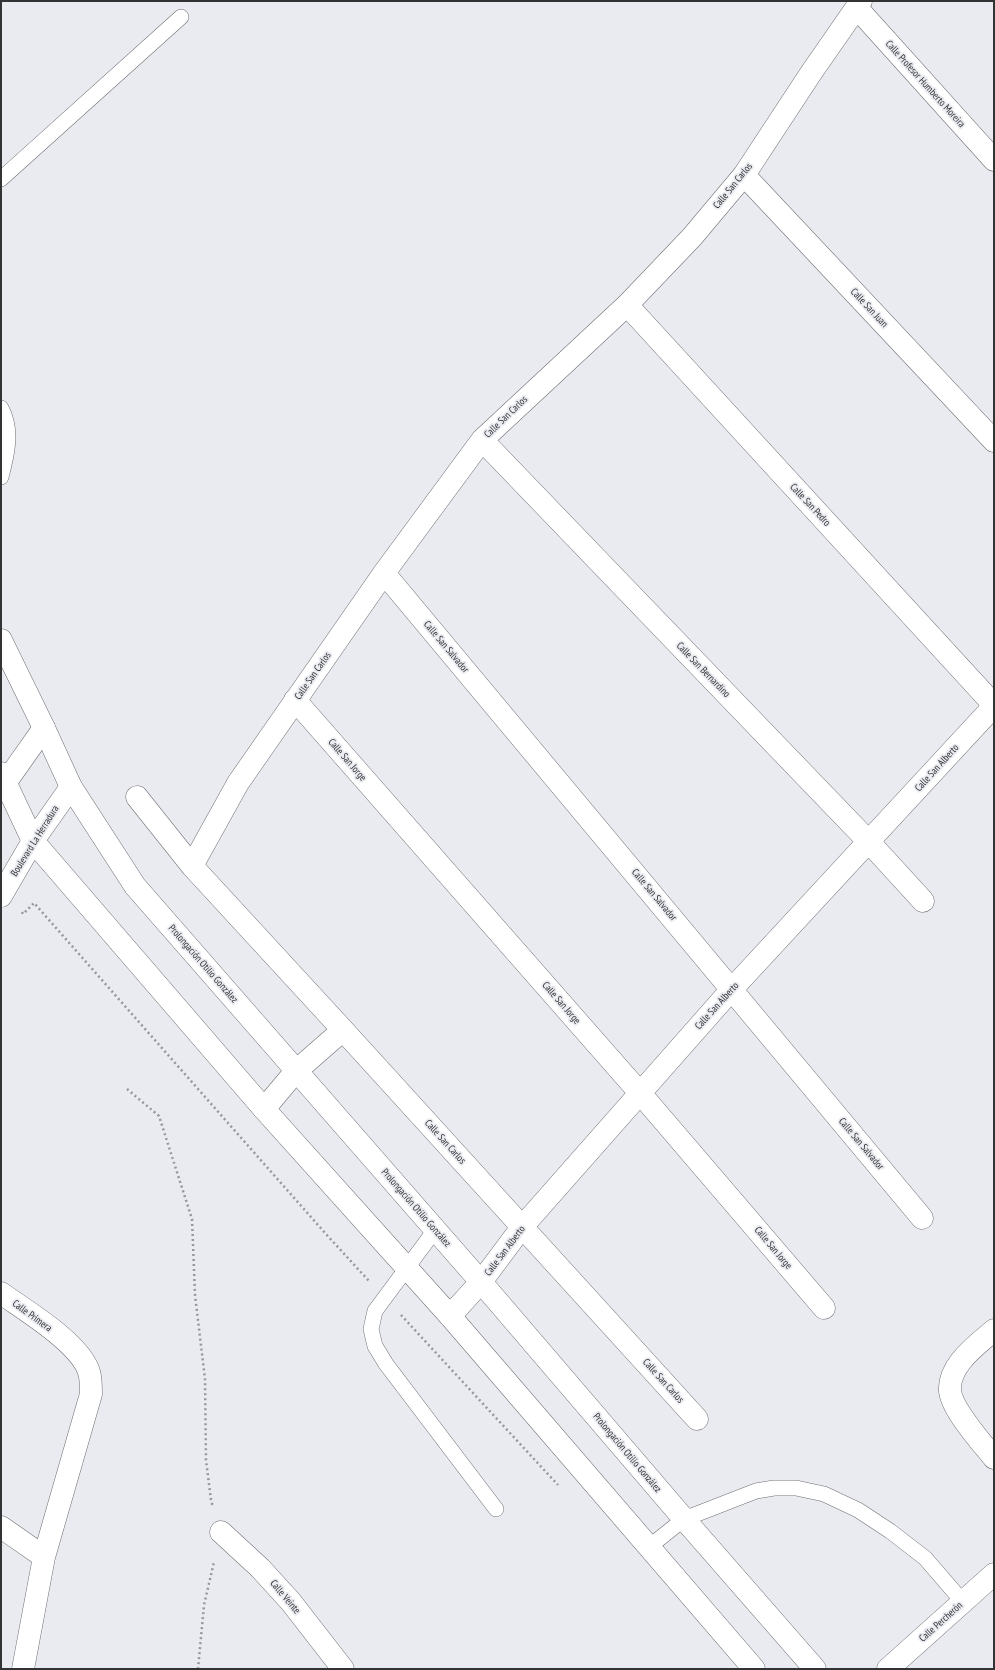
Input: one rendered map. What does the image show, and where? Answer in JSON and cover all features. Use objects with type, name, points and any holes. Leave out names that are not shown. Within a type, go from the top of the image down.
[{"type":"street","name":"Calle Profesor Humberto Moreira","points":[[859,4],[994,160]]},
{"type":"street","name":"Calle San Carlos","points":[[192,866],[238,783],[384,573],[482,440],[541,383],[627,305],[692,237],[744,175],[811,73],[859,4]]},
{"type":"street","name":"Calle San Juan","points":[[744,175],[994,440]]},
{"type":"street","name":"Calle San Pedro","points":[[627,305],[994,705]]},
{"type":"street","name":"Calle San Bernardino","points":[[482,440],[869,842],[923,901]]},
{"type":"street","name":"Calle San Salvador","points":[[384,573],[922,1218]]},
{"type":"street","name":"Prolongación Otilio González","points":[[1,640],[44,728],[70,787],[135,886],[816,1669]]},
{"type":"street","name":"Calle San Jorge","points":[[295,700],[640,1093],[824,1308]]},
{"type":"street","name":"Calle San Alberto","points":[[450,1316],[481,1282],[522,1227],[732,989],[994,705]]},
{"type":"street","points":[[44,728],[2,781],[33,842],[264,1110],[450,1316],[754,1669]]},
{"type":"street","name":"Boulevard La Herradura","points":[[1,896],[33,842],[70,787]]},
{"type":"street","name":"Calle San Carlos","points":[[137,797],[192,866],[697,1418]]},
{"type":"street","points":[[264,1110],[296,1071],[343,1030]]},
{"type":"street","name":"Calle Primera","points":[[1,1293],[63,1338],[80,1356],[90,1372],[91,1394],[44,1558],[23,1669]]},
{"type":"street","points":[[994,1330],[960,1362],[952,1377],[950,1392],[959,1413],[994,1458]]},
{"type":"street","points":[[1,1527],[44,1558]]},
{"type":"street","name":"Calle Veinte","points":[[221,1532],[260,1568],[290,1602],[343,1669]]},
{"type":"street","name":"Calle Percherón","points":[[888,1669],[994,1574]]},
{"type":"lane","points":[[1,179],[181,17]]},
{"type":"lane","points":[[1,408],[4,414],[8,436],[6,457],[1,476]]},
{"type":"lane","points":[[435,1230],[375,1311],[370,1329],[375,1346],[386,1364],[496,1509]]},
{"type":"lane","points":[[649,1548],[684,1519],[756,1491],[774,1488],[796,1488],[824,1494],[858,1510],[890,1531],[925,1558],[963,1602]]},
{"type":"path","points":[[34,903],[63,935]]},
{"type":"path","points":[[127,1089],[159,1116],[192,1219],[195,1295],[205,1379],[206,1460],[211,1500],[221,1532],[204,1605],[198,1669]]}]
